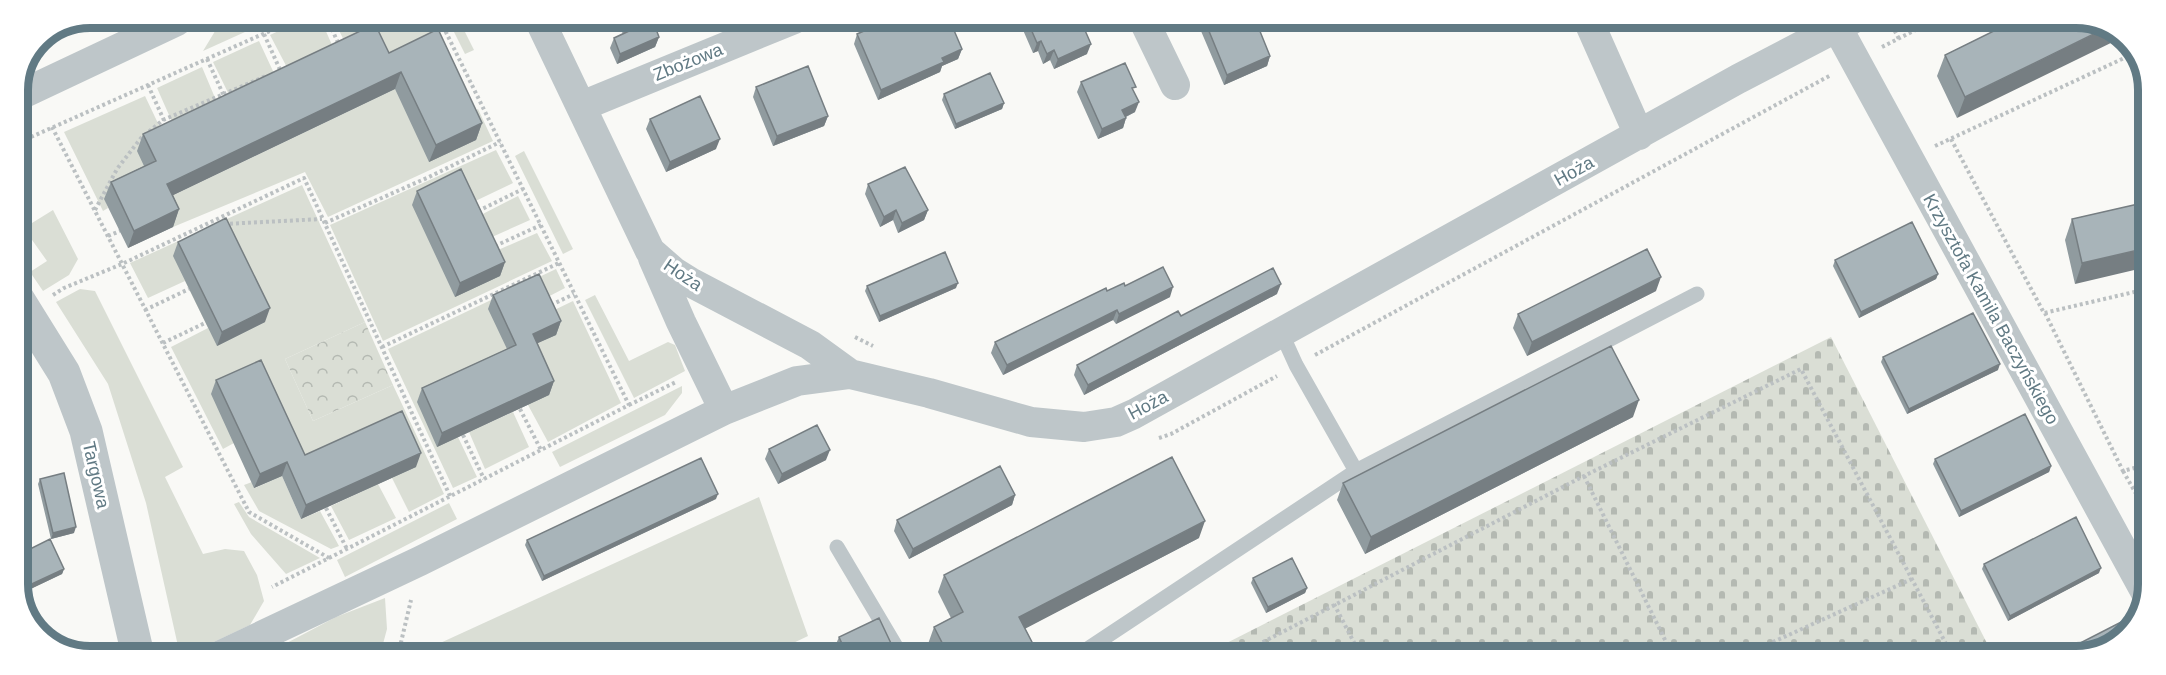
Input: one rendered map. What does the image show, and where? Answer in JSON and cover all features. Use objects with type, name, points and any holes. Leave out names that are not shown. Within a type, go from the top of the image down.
[{"type":"street","points":[[28,91],[162,28]]},
{"type":"street","name":"Hoża","points":[[543,28],[650,251],[674,272],[810,345],[850,374],[929,393],[1031,422],[1084,427],[1103,425],[1134,414],[1738,79],[1835,28]]},
{"type":"street","name":"Zbożowa","points":[[582,106],[772,28]]},
{"type":"street","points":[[1147,28],[1175,85]]},
{"type":"street","points":[[1592,28],[1640,135]]},
{"type":"street","name":"Krzysztofa Kamila Baczyńskiego","points":[[1847,28],[2138,578]]},
{"type":"street","points":[[650,251],[681,322],[724,410]]},
{"type":"street","name":"Targowa","points":[[28,308],[64,373],[86,431],[136,646]]},
{"type":"street","points":[[240,646],[420,561],[724,410],[797,381],[850,374]]},
{"type":"lane","points":[[1092,646],[1356,471],[1697,294]]},
{"type":"lane","points":[[1281,332],[1296,365],[1356,471]]},
{"type":"lane","points":[[837,547],[895,646]]},
{"type":"path","points":[[31,137],[275,28]]},
{"type":"path","points":[[331,28],[342,54]]},
{"type":"path","points":[[371,31],[380,28]]},
{"type":"path","points":[[444,28],[628,405]]},
{"type":"path","points":[[1893,28],[1899,39]]},
{"type":"path","points":[[264,33],[283,75]]},
{"type":"path","points":[[329,47],[349,39]]},
{"type":"path","points":[[1930,149],[2128,57]]},
{"type":"path","points":[[207,59],[226,101]]},
{"type":"path","points":[[95,211],[117,169],[141,138],[163,120],[287,67]]},
{"type":"path","points":[[455,73],[464,69]]},
{"type":"path","points":[[148,85],[172,135]]},
{"type":"path","points":[[472,106],[481,102]]},
{"type":"path","points":[[52,127],[249,512],[329,558]]},
{"type":"path","points":[[1951,139],[2044,313],[2138,497]]},
{"type":"path","points":[[213,221],[219,224],[324,221],[429,177],[500,142]]},
{"type":"path","points":[[28,303],[122,264],[304,178],[450,496]]},
{"type":"path","points":[[471,214],[523,189]]},
{"type":"path","points":[[488,249],[541,225]]},
{"type":"path","points":[[108,236],[120,231]]},
{"type":"path","points":[[382,347],[559,263]]},
{"type":"path","points":[[146,310],[189,289]]},
{"type":"path","points":[[2044,313],[2137,291]]},
{"type":"path","points":[[544,309],[574,294]]},
{"type":"path","points":[[163,344],[205,323]]},
{"type":"path","points":[[850,334],[880,349]]},
{"type":"path","points":[[1255,646],[1584,476],[1801,369],[1947,646]]},
{"type":"path","points":[[272,587],[684,378]]},
{"type":"path","points":[[520,409],[541,450]]},
{"type":"path","points":[[463,435],[484,479]]},
{"type":"path","points":[[2123,471],[2138,467]]},
{"type":"path","points":[[1584,476],[1668,646]]},
{"type":"path","points":[[326,508],[347,549]]},
{"type":"path","points":[[400,646],[420,561]]},
{"type":"path","points":[[1764,646],[1912,579]]},
{"type":"path","points":[[1334,604],[1356,646]]},
{"type":"green space","points":[[217,28],[254,28],[203,51]]},
{"type":"green space","points":[[285,28],[324,28],[337,56],[292,77],[270,35]]},
{"type":"green space","points":[[338,28],[436,28],[455,65],[443,70],[383,70],[349,51]]},
{"type":"green space","points":[[452,28],[463,28],[474,50],[465,54]]},
{"type":"green space","points":[[259,41],[279,84],[234,105],[213,62]]},
{"type":"green space","points":[[202,67],[221,112],[177,133],[157,88]]},
{"type":"green space","points":[[395,89],[465,116],[478,109],[493,141],[328,217],[305,172],[173,227],[161,201]]},
{"type":"green space","points":[[145,96],[165,138],[150,178],[105,199],[108,208],[103,211],[64,132]]},
{"type":"green space","points":[[496,150],[513,183],[467,205],[489,254],[537,233],[552,261],[383,341],[330,225]]},
{"type":"green space","points":[[524,151],[573,249],[563,254],[515,156]]},
{"type":"green space","points":[[302,185],[365,322],[285,359],[313,421],[393,385],[444,494],[409,512],[392,478],[415,467],[300,469],[234,443],[223,449],[171,347],[208,328],[185,281],[148,298],[130,263]]},
{"type":"green space","points":[[518,196],[530,220],[483,241],[473,219]]},
{"type":"green space","points":[[53,210],[78,259],[69,275],[43,291],[30,272],[47,261],[28,235],[28,216],[32,223]]},
{"type":"green space","points":[[556,269],[565,288],[540,301],[511,359],[437,446],[458,437],[477,477],[453,488],[388,349]]},
{"type":"green space","points":[[80,289],[95,291],[183,467],[165,477],[203,554],[225,549],[244,551],[257,575],[264,601],[250,625],[205,646],[178,646],[146,503],[108,384],[56,302]]},
{"type":"green space","points":[[595,295],[629,361],[668,342],[675,345],[685,371],[634,398],[585,300]]},
{"type":"green space","points":[[573,301],[621,403],[548,442],[528,405],[527,348],[546,314]]},
{"type":"green space","points":[[365,322],[393,385],[313,421],[285,359]]},
{"type":"green space","points":[[1831,337],[1988,646],[1221,646]]},
{"type":"green space","points":[[682,386],[682,393],[665,415],[560,467],[552,452]]},
{"type":"green space","points":[[513,412],[529,447],[485,469],[469,432]]},
{"type":"green space","points":[[282,476],[301,519],[320,511],[339,546],[331,549],[259,511],[244,485],[252,482],[255,488]]},
{"type":"green space","points":[[378,484],[396,518],[349,540],[331,506]]},
{"type":"green space","points":[[759,497],[808,636],[787,646],[434,646]]},
{"type":"green space","points":[[239,502],[249,517],[320,558],[286,574],[251,534],[234,504]]},
{"type":"green space","points":[[449,503],[457,519],[345,577],[337,560]]},
{"type":"green space","points":[[385,598],[387,629],[382,646],[281,646],[336,617]]},
{"type":"building","points":[[367,28],[377,28],[389,53],[438,29],[482,123],[436,145],[401,72],[167,184],[179,209],[134,231],[111,182],[156,161],[143,134]]},
{"type":"building","points":[[628,28],[656,28],[659,37],[620,54],[614,38],[629,31]]},
{"type":"building","points":[[871,28],[953,28],[962,49],[942,58],[944,62],[881,90],[857,34]]},
{"type":"building","points":[[1030,28],[1084,28],[1091,44],[1058,59],[1054,50],[1047,54],[1041,41],[1037,43]]},
{"type":"building","points":[[1208,28],[1259,28],[1270,56],[1227,75]]},
{"type":"building","points":[[2000,28],[2076,28],[2097,33],[1965,97],[1945,55]]},
{"type":"building","points":[[1125,63],[1136,87],[1132,88],[1139,102],[1122,110],[1126,118],[1102,129],[1081,82]]},
{"type":"building","points":[[808,66],[828,116],[777,136],[756,87]]},
{"type":"building","points":[[990,73],[1004,103],[956,124],[944,94]]},
{"type":"building","points":[[700,96],[720,139],[670,162],[650,119]]},
{"type":"building","points":[[905,167],[928,210],[902,223],[896,210],[884,217],[868,184]]},
{"type":"building","points":[[461,169],[505,262],[460,283],[417,191]]},
{"type":"building","points":[[2137,204],[2137,250],[2082,263],[2072,219]]},
{"type":"building","points":[[226,218],[270,308],[222,332],[178,242]]},
{"type":"building","points":[[1912,222],[1938,274],[1861,312],[1835,260]]},
{"type":"building","points":[[1647,249],[1661,277],[1532,342],[1518,314]]},
{"type":"building","points":[[945,252],[958,283],[880,316],[867,286]]},
{"type":"building","points":[[1163,267],[1173,287],[1119,314],[1117,310],[1007,365],[995,342],[1106,288],[1107,291],[1124,283],[1125,286]]},
{"type":"building","points":[[1273,268],[1281,284],[1088,385],[1077,365],[1178,311],[1181,316]]},
{"type":"building","points":[[539,274],[561,321],[533,334],[554,381],[442,433],[422,388],[516,345],[493,295]]},
{"type":"building","points":[[1973,313],[2000,364],[1909,409],[1883,357]]},
{"type":"building","points":[[1611,346],[1639,400],[1371,537],[1343,483]]},
{"type":"building","points":[[261,360],[305,455],[402,411],[421,453],[306,505],[287,462],[260,474],[216,380]]},
{"type":"building","points":[[2025,414],[2051,466],[1961,511],[1935,459]]},
{"type":"building","points":[[817,425],[830,450],[782,474],[769,449]]},
{"type":"building","points":[[1172,457],[1205,521],[1019,617],[1034,646],[944,646],[934,627],[963,612],[944,575]]},
{"type":"building","points":[[701,458],[718,494],[544,576],[527,540]]},
{"type":"building","points":[[1000,466],[1015,495],[913,549],[897,520]]},
{"type":"building","points":[[64,473],[76,527],[53,533],[40,479]]},
{"type":"building","points":[[2076,517],[2101,568],[2010,616],[1984,564]]},
{"type":"building","points":[[50,539],[64,569],[29,585],[29,550]]},
{"type":"building","points":[[1292,558],[1307,588],[1268,607],[1253,578]]},
{"type":"building","points":[[879,618],[892,646],[843,646],[839,637]]},
{"type":"building","points":[[2127,619],[2113,634],[2103,640],[2088,645],[2074,646]]}]
